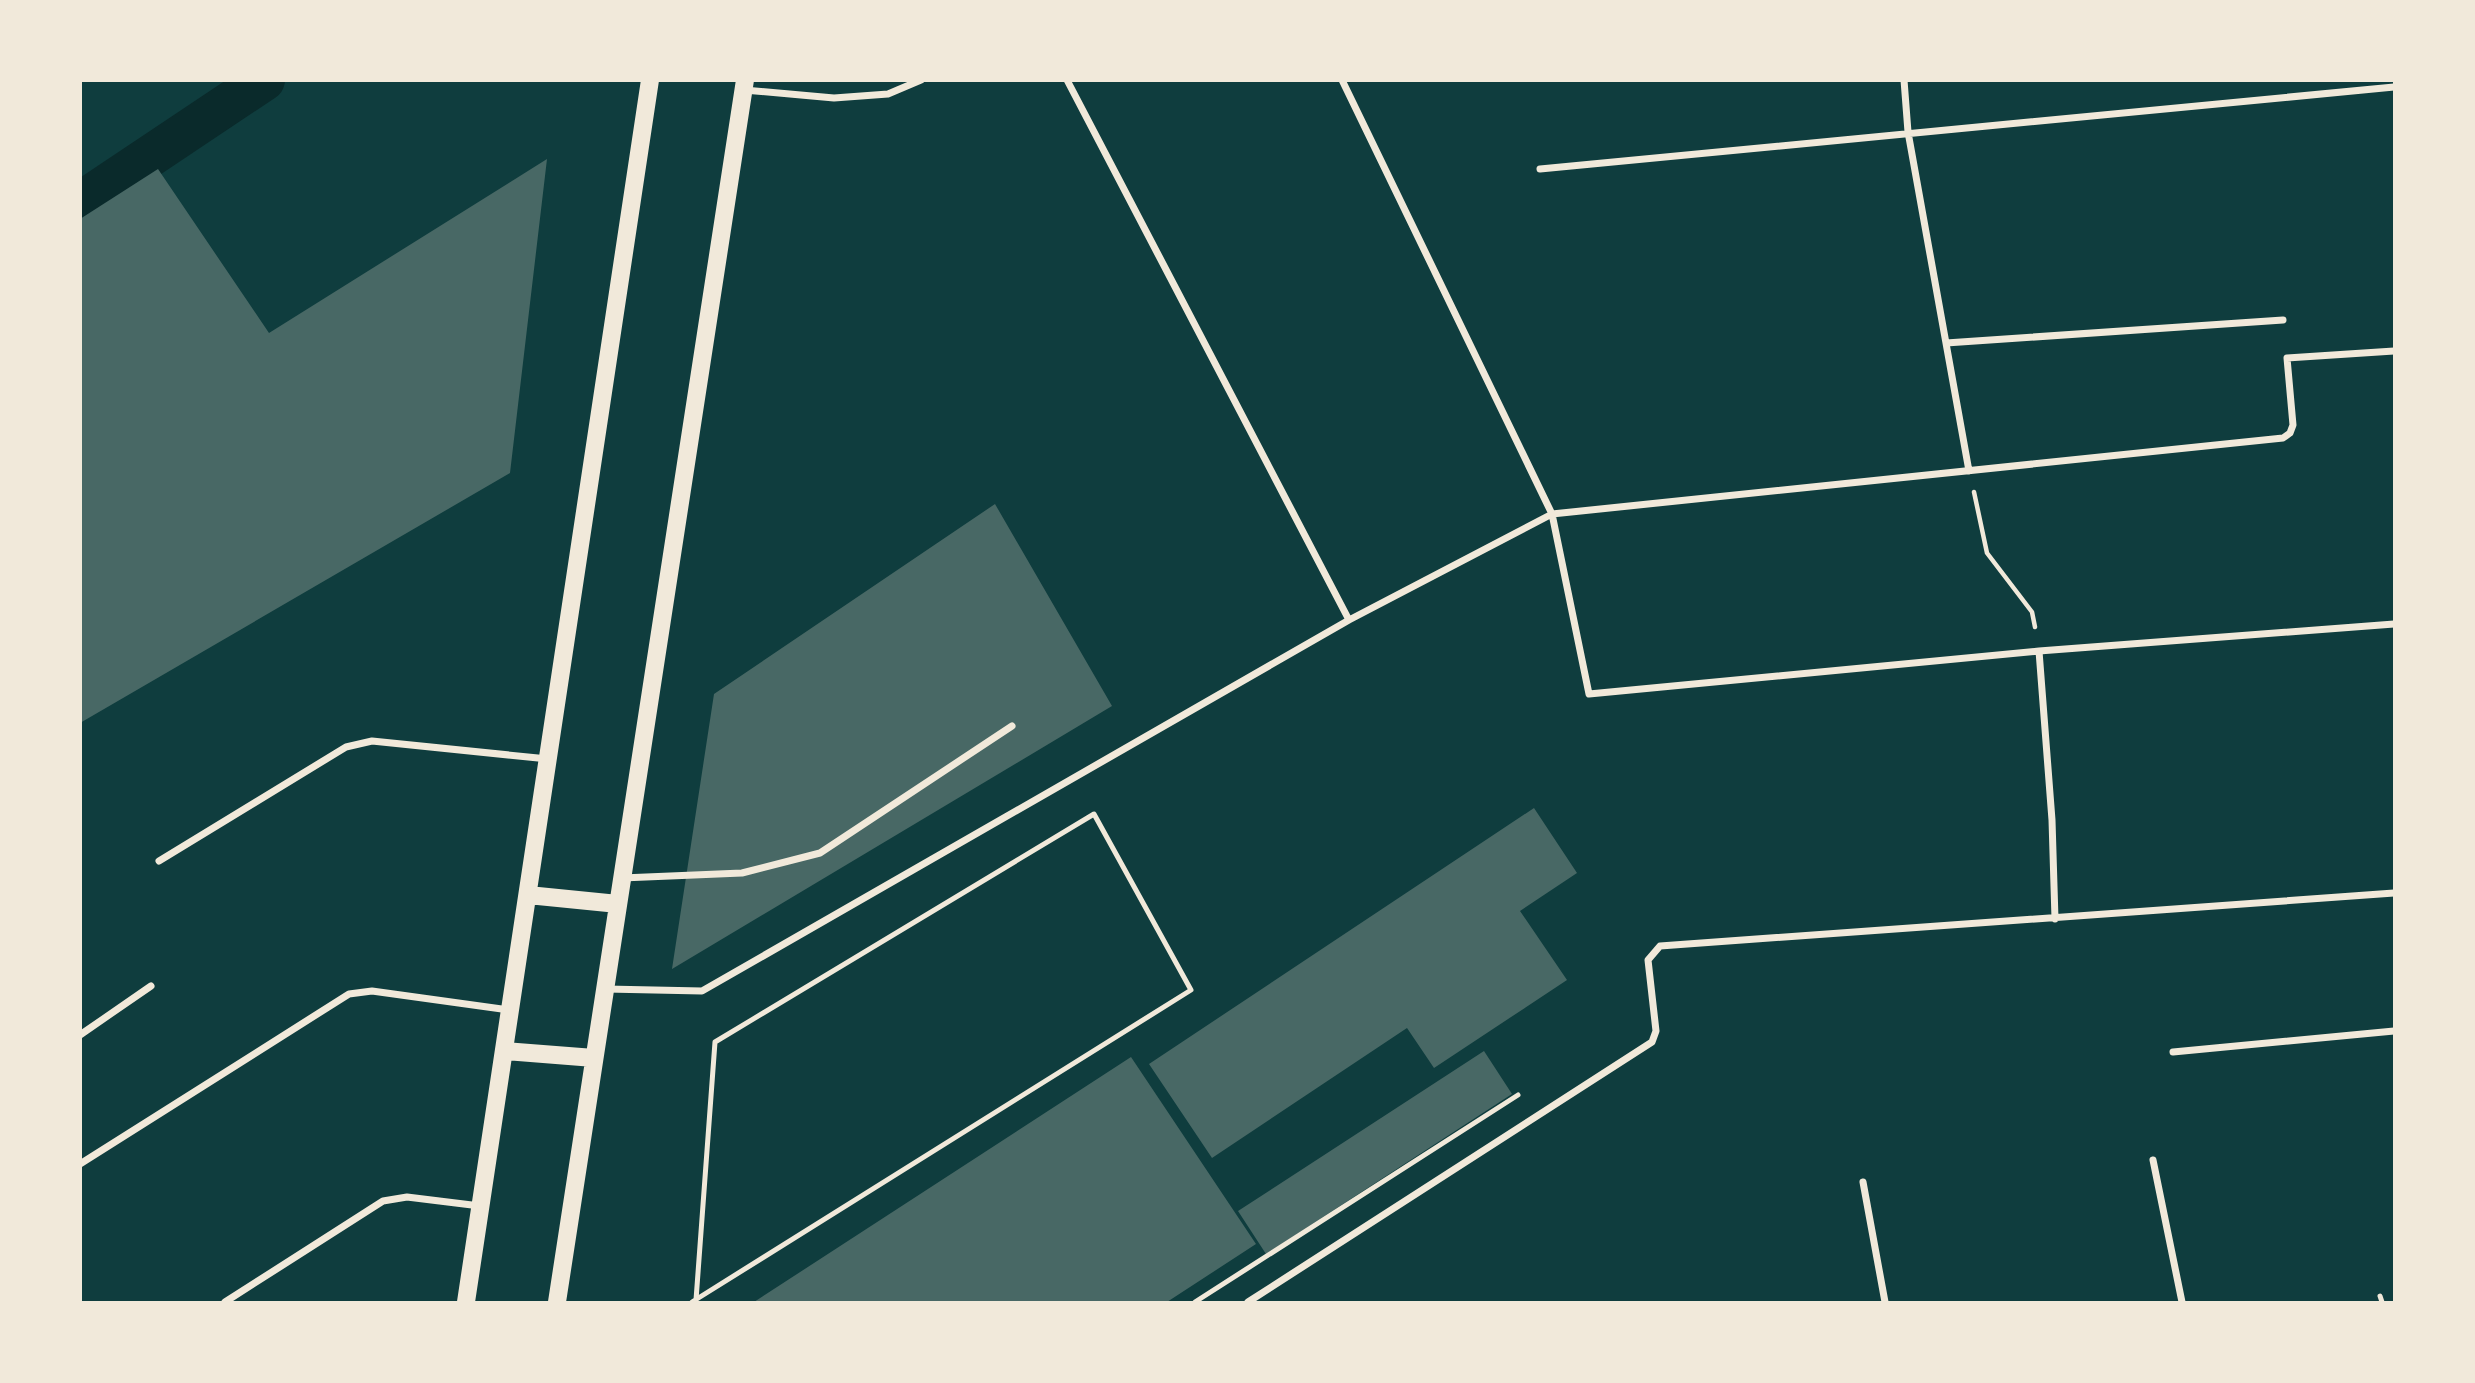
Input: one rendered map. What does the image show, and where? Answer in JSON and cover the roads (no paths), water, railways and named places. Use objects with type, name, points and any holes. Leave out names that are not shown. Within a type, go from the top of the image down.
[{"type":"main road","points":[[466,1303],[650,80]]},
{"type":"main road","points":[[557,1303],[744,85]]},
{"type":"main road","points":[[528,895],[618,904]]},
{"type":"main road","points":[[504,1051],[594,1058]]},
{"type":"street","points":[[744,85],[834,98],[888,94],[921,80]]},
{"type":"street","points":[[1067,80],[1349,620]]},
{"type":"street","points":[[1342,80],[1552,514],[1589,694],[2039,650],[2395,624]]},
{"type":"street","points":[[1905,80],[1908,132],[1969,471]]},
{"type":"street","points":[[1540,169],[2395,87]]},
{"type":"street","points":[[1946,343],[2283,320]]},
{"type":"street","points":[[604,989],[702,991],[1349,620],[1552,514],[2283,438],[2290,433],[2293,425],[2287,358],[2395,351]]},
{"type":"street","points":[[2039,650],[2052,820],[2055,919]]},
{"type":"street","points":[[622,878],[742,873],[820,853],[1012,726]]},
{"type":"street","points":[[159,861],[346,747],[372,741],[548,760]]},
{"type":"street","points":[[1248,1303],[1652,1042],[1656,1031],[1648,960],[1660,946],[2395,893]]},
{"type":"street","points":[[80,1035],[151,986]]},
{"type":"street","points":[[80,1164],[349,994],[372,991],[510,1010]]},
{"type":"street","points":[[2173,1052],[2395,1031]]},
{"type":"street","points":[[2153,1160],[2182,1303]]},
{"type":"street","points":[[1863,1182],[1885,1303]]},
{"type":"street","points":[[225,1303],[383,1201],[407,1196],[480,1206]]},
{"type":"lane","points":[[1094,814],[1191,990],[694,1301],[715,1042],[1094,814]]},
{"type":"lane","points":[[1195,1303],[1518,1095]]},
{"type":"waterway","points":[[80,203],[264,80]]}]
